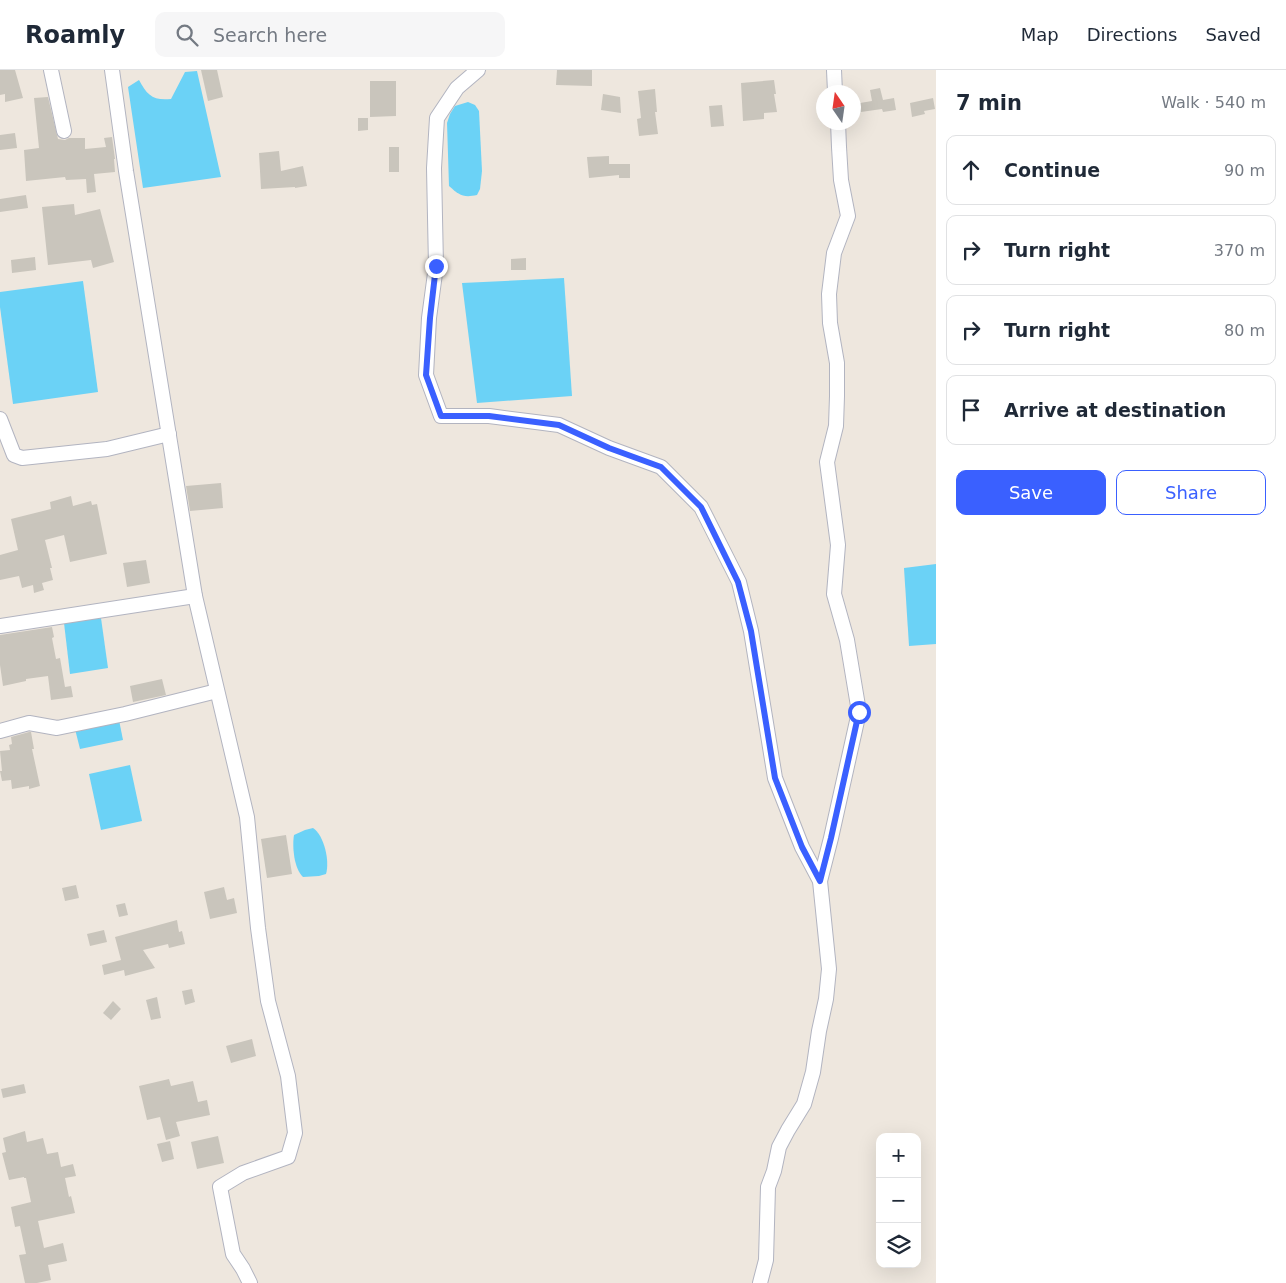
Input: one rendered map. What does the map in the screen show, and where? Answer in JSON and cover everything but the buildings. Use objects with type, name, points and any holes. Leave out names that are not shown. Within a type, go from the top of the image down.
[{"type":"street","points":[[51,70],[64,130]]},
{"type":"street","points":[[112,70],[126,171],[195,596],[247,818],[258,928],[268,1001],[288,1076],[295,1134],[288,1157],[243,1173],[220,1187],[233,1254],[250,1283]]},
{"type":"street","points":[[478,70],[457,88],[437,118],[434,168],[436,266],[426,375],[441,416],[489,416],[559,425],[609,448],[661,467],[701,507],[738,582],[751,631],[775,778],[802,847],[820,881]]},
{"type":"street","points":[[834,70],[835,85]]},
{"type":"street","points":[[760,1283],[766,1260],[768,1187],[774,1171],[779,1147],[804,1104],[813,1072],[826,999],[829,968],[820,881],[859,712],[847,640],[834,594],[838,545],[827,462],[836,426],[837,396],[837,363],[830,323],[829,294],[834,253],[848,216],[842,180],[838,130]]},
{"type":"street","points":[[0,419],[14,455],[22,458],[107,449],[169,434]]},
{"type":"street","points":[[0,626],[195,596]]},
{"type":"street","points":[[0,731],[29,723],[58,728],[125,714],[216,690]]},
{"type":"water","points":[[197,71],[221,177],[143,188],[128,87],[139,80],[151,96],[160,99],[171,99],[185,72]]},
{"type":"water","points":[[468,102],[475,105],[479,111],[482,171],[480,189],[477,195],[465,196],[449,186],[447,123],[455,106]]},
{"type":"water","points":[[564,278],[572,396],[477,403],[462,283]]},
{"type":"water","points":[[83,281],[98,392],[13,404],[0,307],[0,292]]},
{"type":"water","points":[[936,564],[936,644],[909,646],[904,568]]},
{"type":"water","points":[[101,618],[108,668],[70,674],[64,623]]},
{"type":"water","points":[[119,720],[123,740],[80,749],[75,729]]},
{"type":"water","points":[[130,765],[142,821],[101,830],[89,774]]},
{"type":"water","points":[[313,828],[320,836],[325,849],[326,874],[303,877],[294,857],[294,835]]},
{"type":"route","points":[[436,266],[426,375],[441,416],[489,416],[559,425],[609,448],[661,467],[701,507],[738,582],[751,631],[775,778],[802,847],[820,881],[859,712]]}]
